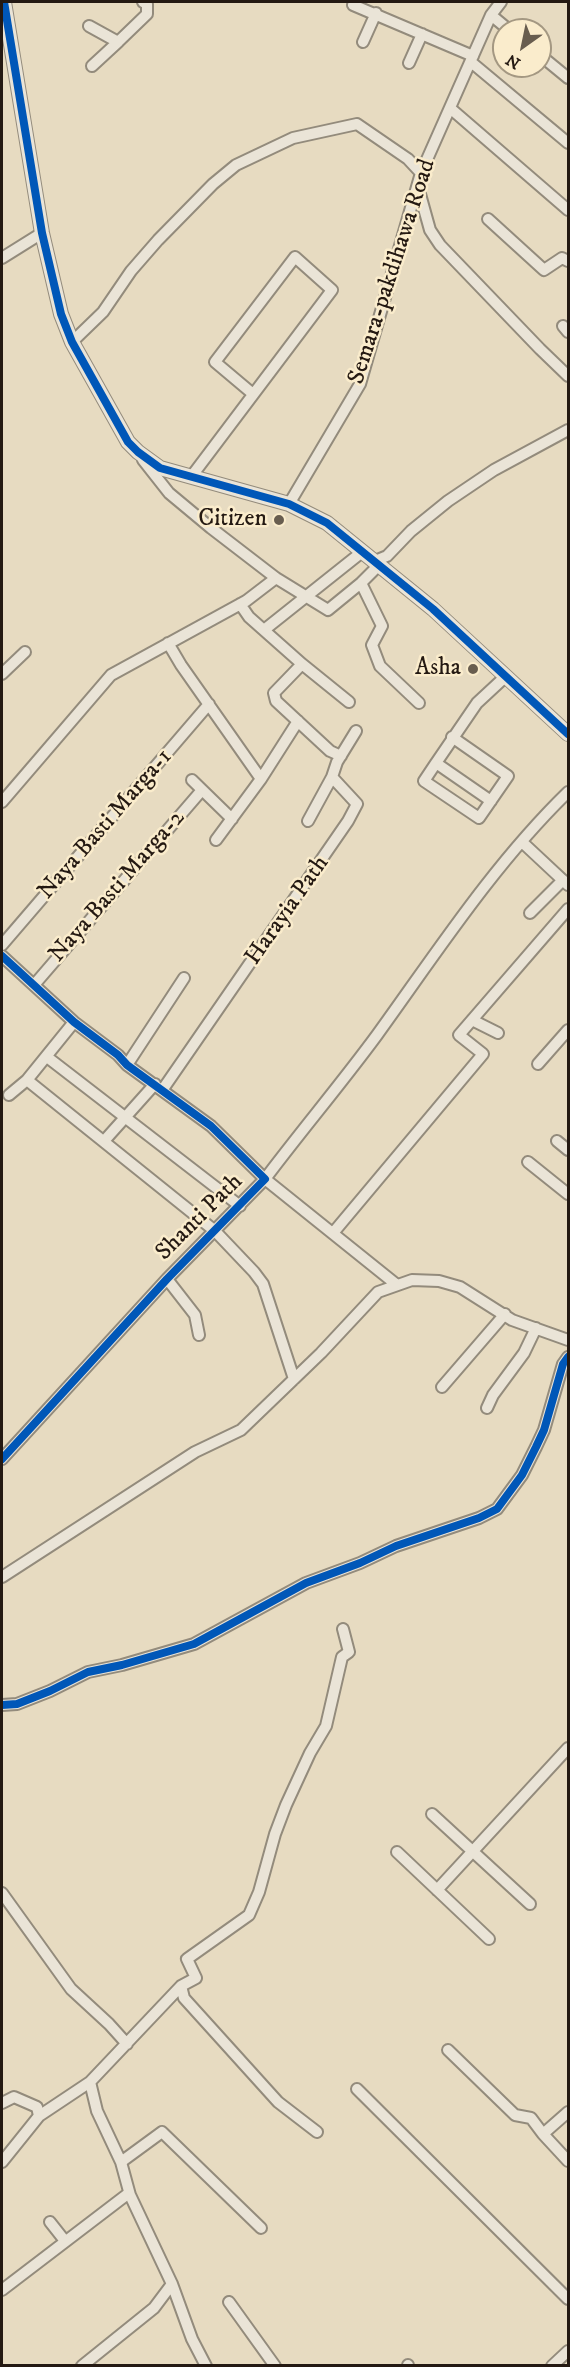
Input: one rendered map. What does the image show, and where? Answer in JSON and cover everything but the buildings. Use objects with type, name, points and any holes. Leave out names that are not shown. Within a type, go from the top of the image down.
[{"type":"street","points":[[4,2],[42,233],[61,314],[72,342],[121,431],[169,493],[276,578],[305,598],[328,610],[361,583],[377,563],[411,531],[466,489],[494,470],[568,430]]},
{"type":"street","points":[[92,66],[147,14],[147,4],[143,2]]},
{"type":"street","name":"Semara-pakdihawa Road","points":[[289,504],[360,384],[421,173],[491,15],[501,2]]},
{"type":"street","points":[[353,5],[376,13],[472,59],[568,143]]},
{"type":"street","points":[[363,42],[376,13]]},
{"type":"street","points":[[491,15],[495,18]]},
{"type":"street","points":[[89,26],[118,42]]},
{"type":"street","points":[[409,63],[422,34]]},
{"type":"street","points":[[552,65],[568,78]]},
{"type":"street","points":[[450,108],[568,210]]},
{"type":"street","points":[[72,342],[103,312],[130,271],[158,240],[213,184],[236,165],[293,138],[357,124],[408,159],[421,173]]},
{"type":"street","points":[[418,187],[430,230],[440,245],[568,376]]},
{"type":"street","points":[[488,219],[544,270],[566,256]]},
{"type":"street","points":[[2,258],[42,233]]},
{"type":"street","points":[[191,477],[219,443],[332,290],[295,257],[215,362],[253,394]]},
{"type":"street","points":[[138,453],[160,468],[289,504],[327,524],[433,609],[568,734]]},
{"type":"street","points":[[264,630],[362,552]]},
{"type":"street","points":[[4,794],[111,675],[255,596],[276,578]]},
{"type":"street","points":[[361,583],[382,626],[372,645],[380,666],[419,703]]},
{"type":"street","points":[[240,604],[249,617],[349,702]]},
{"type":"street","points":[[168,643],[261,779]]},
{"type":"street","points":[[2,674],[25,652]]},
{"type":"street","points":[[302,664],[274,693],[276,701],[330,751],[341,756]]},
{"type":"street","points":[[452,737],[508,776],[479,818],[424,781],[452,737],[477,703],[505,677]]},
{"type":"street","name":"Naya Basti Marga-1","points":[[2,945],[154,771],[209,704]]},
{"type":"street","points":[[216,840],[261,779],[298,721]]},
{"type":"street","points":[[308,821],[356,730]]},
{"type":"street","points":[[436,763],[491,801]]},
{"type":"street","name":"Harayia Path","points":[[159,1087],[348,821],[357,804],[332,777]]},
{"type":"street","points":[[192,780],[232,819]]},
{"type":"street","name":"Naya Basti Marga-2","points":[[34,985],[202,790]]},
{"type":"street","points":[[397,1285],[265,1179],[374,1038],[461,916],[568,792]]},
{"type":"street","points":[[522,843],[566,882],[530,913]]},
{"type":"street","points":[[333,1233],[483,1054],[459,1035],[568,909]]},
{"type":"street","name":"Shanti Path","points":[[2,956],[74,1022],[118,1055],[127,1065],[212,1126],[265,1179],[167,1279],[2,1459]]},
{"type":"street","points":[[127,1065],[184,978]]},
{"type":"street","points":[[472,1020],[498,1034]]},
{"type":"street","points":[[9,1095],[27,1080],[74,1022]]},
{"type":"street","points":[[538,1064],[568,1030]]},
{"type":"street","points":[[47,1057],[240,1206]]},
{"type":"street","points":[[27,1080],[214,1231],[254,1272],[263,1284],[294,1379]]},
{"type":"street","points":[[104,1141],[159,1087]]},
{"type":"street","points":[[557,1141],[568,1150]]},
{"type":"street","points":[[528,1162],[568,1194]]},
{"type":"street","points":[[167,1279],[195,1315],[199,1335]]},
{"type":"street","points":[[2,1577],[195,1452],[241,1430],[321,1353],[378,1292],[412,1280],[439,1281],[460,1287],[512,1320],[568,1340]]},
{"type":"street","points":[[442,1387],[505,1314]]},
{"type":"street","points":[[488,1408],[493,1395],[524,1353],[536,1328]]},
{"type":"street","points":[[2,1705],[17,1704],[88,1672],[122,1665],[194,1644],[306,1583],[360,1563],[396,1546],[441,1533],[497,1509],[522,1475],[544,1430],[563,1364],[568,1357]]},
{"type":"street","points":[[2,2162],[39,2116],[90,2082],[181,1986],[196,1978],[187,1959],[249,1915],[260,1892],[275,1834],[286,1805],[310,1753],[326,1726],[342,1657],[349,1652],[343,1629]]},
{"type":"street","points":[[437,1890],[568,1748]]},
{"type":"street","points":[[432,1814],[530,1904]]},
{"type":"street","points":[[397,1852],[489,1939]]},
{"type":"street","points":[[2,1893],[71,1989],[128,2044]]},
{"type":"street","points":[[181,1986],[184,1998],[278,2102],[317,2132]]},
{"type":"street","points":[[448,2050],[515,2115],[531,2118],[568,2161]]},
{"type":"street","points":[[90,2082],[97,2110],[121,2162],[129,2193],[172,2284],[192,2339],[206,2366]]},
{"type":"street","points":[[357,2089],[568,2299]]},
{"type":"street","points":[[2,2103],[14,2097],[25,2100],[37,2107],[39,2116]]},
{"type":"street","points":[[543,2134],[568,2112]]},
{"type":"street","points":[[121,2162],[162,2132],[261,2228]]},
{"type":"street","points":[[2,2290],[129,2193]]},
{"type":"street","points":[[50,2222],[65,2241]]},
{"type":"street","points":[[82,2366],[153,2308],[172,2284]]},
{"type":"street","points":[[229,2302],[275,2366]]},
{"type":"street","points":[[552,2366],[568,2351]]},
{"type":"cycle path","points":[[4,2],[42,233],[61,314],[72,342],[128,442],[160,468],[289,504],[327,523],[433,609],[568,734]]},
{"type":"cycle path","points":[[2,956],[74,1022],[118,1055],[127,1065],[211,1126],[265,1179],[167,1279],[2,1459]]},
{"type":"cycle path","points":[[2,1705],[17,1704],[88,1672],[122,1665],[194,1644],[306,1583],[360,1563],[396,1546],[479,1518],[497,1509],[522,1475],[544,1430],[563,1364],[568,1357]]},
{"type":"place","name":"Citizen","points":[[279,520]]},
{"type":"place","name":"Asha","points":[[473,669]]}]
